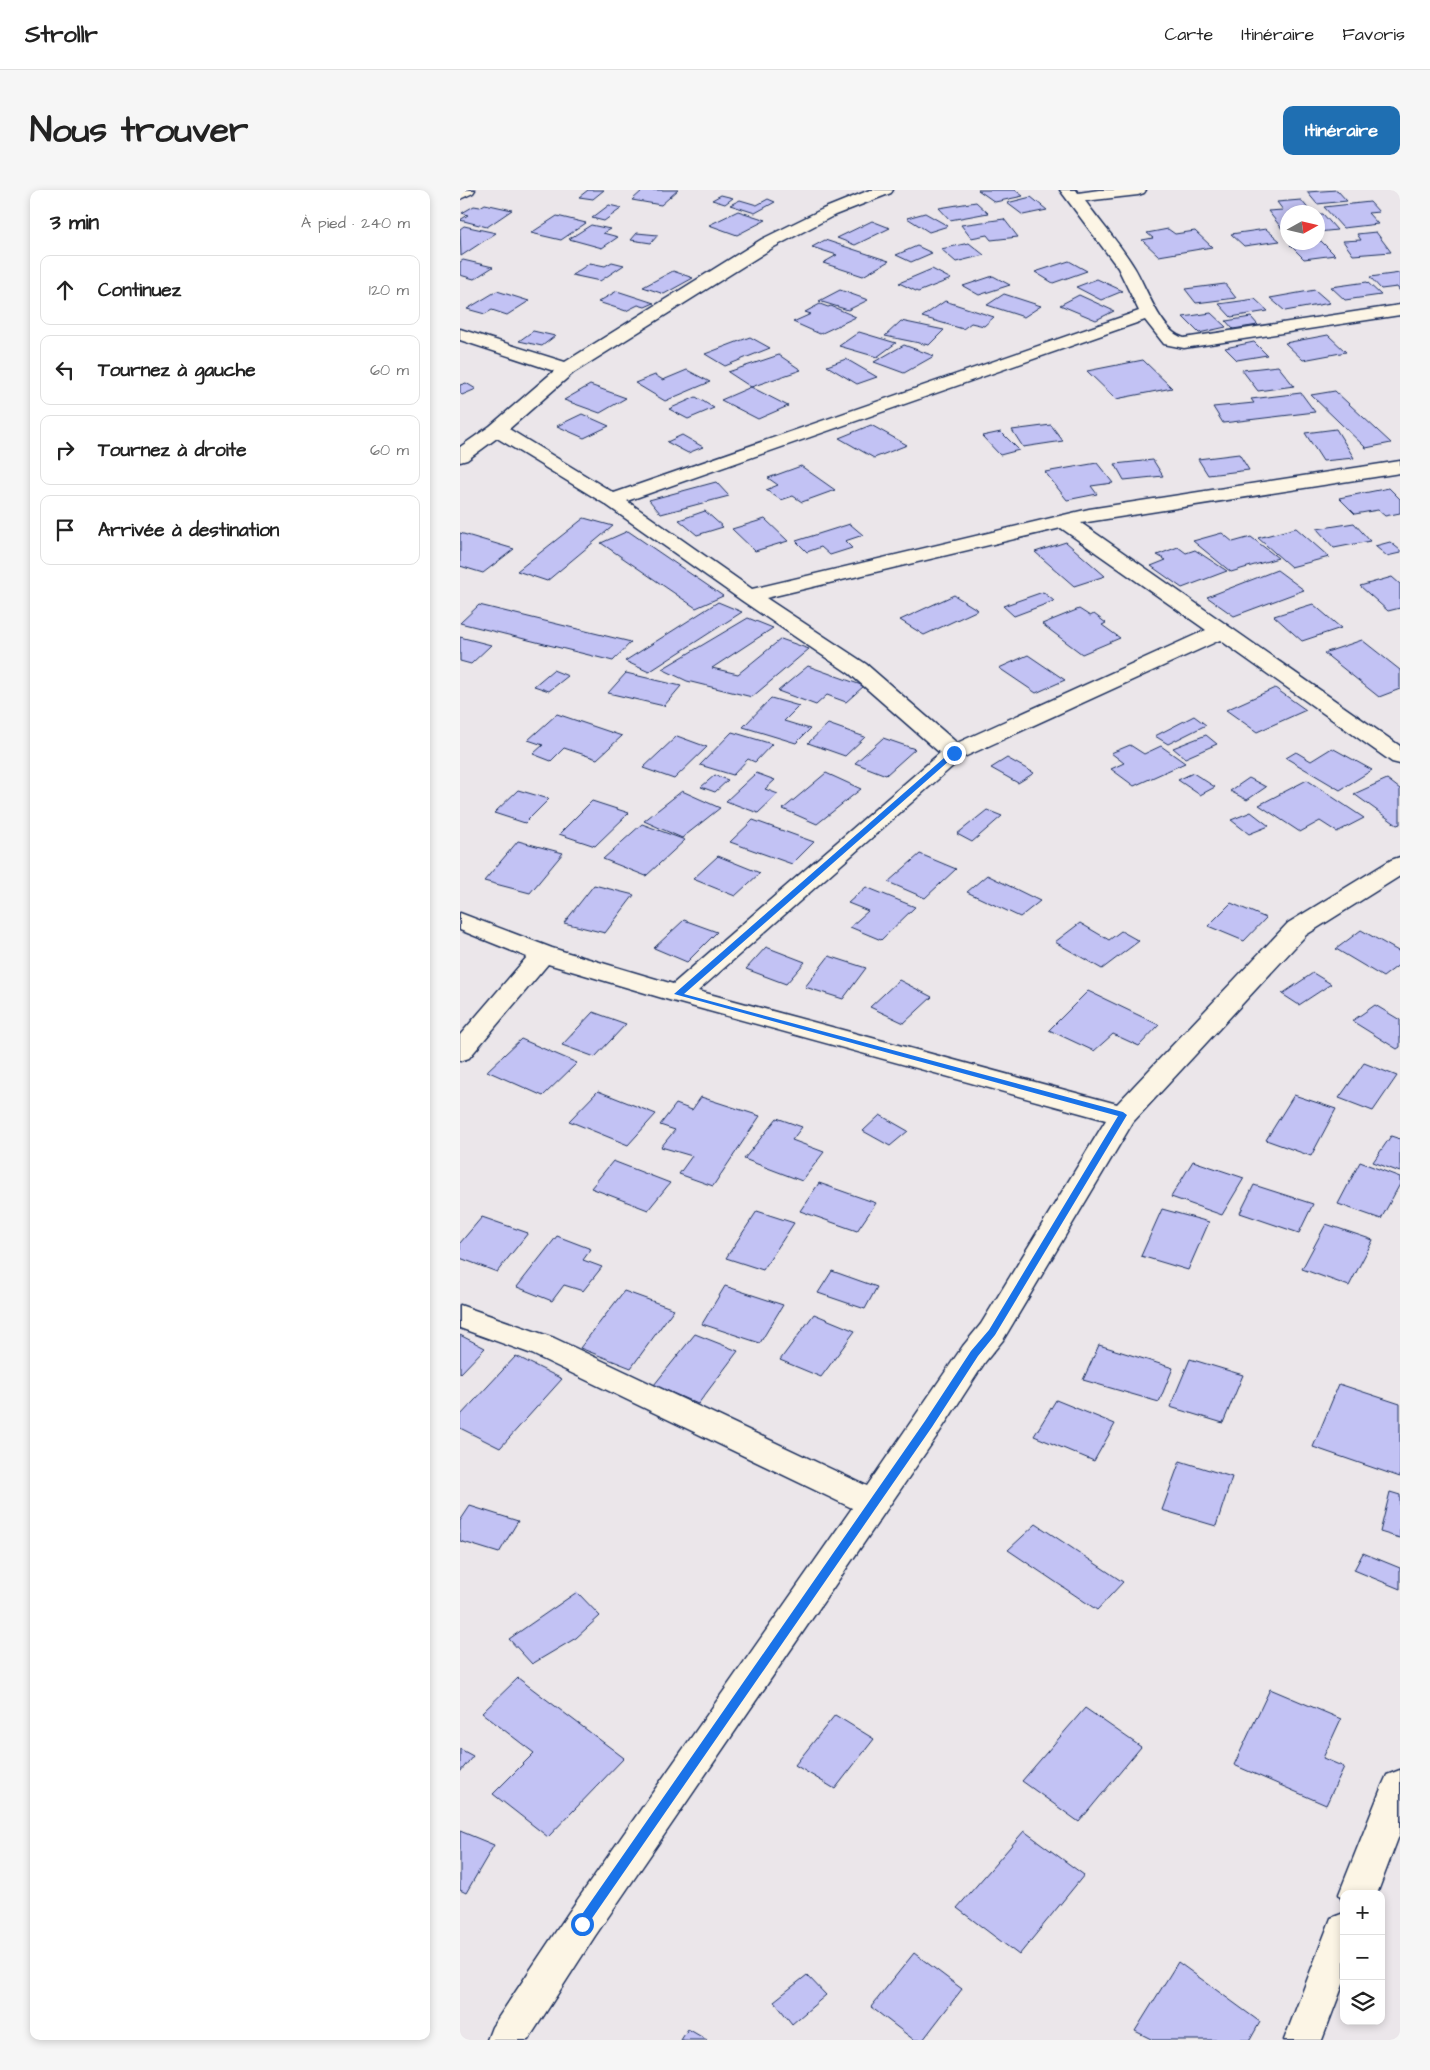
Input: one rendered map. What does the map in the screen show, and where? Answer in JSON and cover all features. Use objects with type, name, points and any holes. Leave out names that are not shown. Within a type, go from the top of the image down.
[{"type":"street","points":[[460,194],[466,190]]},
{"type":"street","points":[[460,456],[497,430],[567,369],[768,244],[830,212],[885,190]]},
{"type":"street","points":[[1071,194],[1138,190]]},
{"type":"street","points":[[1071,194],[1126,267],[1149,313],[1170,340],[1184,344],[1400,310]]},
{"type":"street","points":[[612,500],[1149,313]]},
{"type":"street","points":[[460,334],[567,369]]},
{"type":"street","points":[[497,430],[612,500],[748,596],[858,669],[954,753]]},
{"type":"street","points":[[748,596],[1089,515],[1400,467]]},
{"type":"street","points":[[1065,521],[1400,757]]},
{"type":"street","points":[[678,994],[954,753],[1222,631]]},
{"type":"street","points":[[506,2040],[582,1924],[873,1504],[974,1354],[992,1332],[1123,1115],[1297,929],[1400,865]]},
{"type":"street","points":[[460,921],[543,954],[678,994],[1123,1115]]},
{"type":"street","points":[[460,1052],[543,954]]},
{"type":"street","points":[[460,1316],[542,1346],[873,1504]]},
{"type":"street","points":[[1360,1890],[1400,1786]]},
{"type":"street","points":[[1303,2040],[1342,1935]]},
{"type":"building","points":[[588,190],[604,190],[593,199],[579,197]]},
{"type":"building","points":[[643,190],[678,190],[661,205],[632,200]]},
{"type":"building","points":[[978,190],[1015,190],[1023,196],[995,202]]},
{"type":"building","points":[[1337,190],[1347,201],[1317,204],[1307,192]]},
{"type":"building","points":[[721,195],[733,198],[725,204],[712,200]]},
{"type":"building","points":[[1031,197],[1047,210],[1023,215],[1007,203]]},
{"type":"building","points":[[768,199],[775,202],[755,213],[730,205],[740,200],[757,205]]},
{"type":"building","points":[[1301,200],[1305,205],[1280,206],[1277,202]]},
{"type":"building","points":[[976,202],[988,213],[950,220],[939,208]]},
{"type":"building","points":[[1370,202],[1379,212],[1368,213],[1378,224],[1343,228],[1325,207]]},
{"type":"building","points":[[485,204],[512,210],[487,227],[460,220],[468,215],[462,213],[474,206],[480,207]]},
{"type":"building","points":[[609,205],[622,208],[604,221],[592,218]]},
{"type":"building","points":[[1280,210],[1280,226],[1268,211]]},
{"type":"building","points":[[738,211],[766,220],[737,235],[709,225]]},
{"type":"building","points":[[925,213],[948,226],[929,232],[907,218]]},
{"type":"building","points":[[557,216],[586,223],[561,240],[531,233]]},
{"type":"building","points":[[1325,216],[1337,230],[1325,231]]},
{"type":"building","points":[[1004,219],[1018,237],[991,240],[987,235],[971,238],[961,225]]},
{"type":"building","points":[[872,221],[890,228],[855,245],[837,238]]},
{"type":"building","points":[[591,225],[610,229],[603,233],[618,237],[602,248],[569,239]]},
{"type":"building","points":[[464,226],[496,233],[461,256],[460,229]]},
{"type":"building","points":[[1168,229],[1175,234],[1195,231],[1212,247],[1159,256],[1142,240],[1153,238],[1147,233]]},
{"type":"building","points":[[1266,229],[1280,241],[1244,246],[1231,234]]},
{"type":"building","points":[[1376,232],[1391,252],[1353,255],[1343,241],[1361,240],[1357,234]]},
{"type":"building","points":[[637,233],[658,235],[651,243],[631,240]]},
{"type":"building","points":[[825,240],[889,261],[863,276],[823,263],[837,255],[812,247]]},
{"type":"building","points":[[969,243],[984,255],[956,262],[941,249]]},
{"type":"building","points":[[1325,245],[1335,255],[1304,259],[1295,250],[1325,250]]},
{"type":"building","points":[[917,246],[932,253],[911,262],[896,255]]},
{"type":"building","points":[[463,260],[493,267],[474,279],[460,275],[460,262]]},
{"type":"building","points":[[1069,261],[1087,271],[1053,283],[1035,272]]},
{"type":"building","points":[[612,262],[624,265],[600,281],[572,275],[590,263],[605,266]]},
{"type":"building","points":[[932,269],[951,279],[918,292],[899,283]]},
{"type":"building","points":[[673,271],[693,278],[664,294],[643,287]]},
{"type":"building","points":[[1400,273],[1400,291],[1397,287],[1381,289],[1370,277]]},
{"type":"building","points":[[993,276],[1010,285],[979,295],[963,286]]},
{"type":"building","points":[[1097,279],[1123,291],[1101,300],[1076,287]]},
{"type":"building","points":[[1367,282],[1381,295],[1345,300],[1331,287]]},
{"type":"building","points":[[1225,284],[1236,298],[1196,303],[1185,289]]},
{"type":"building","points":[[840,290],[868,300],[848,310],[819,301]]},
{"type":"building","points":[[1315,290],[1330,303],[1285,311],[1270,298]]},
{"type":"building","points":[[497,291],[529,301],[507,315],[492,310],[485,314],[467,309]]},
{"type":"building","points":[[617,291],[654,303],[645,307],[638,305],[626,311],[598,302]]},
{"type":"building","points":[[1004,294],[1041,306],[1024,317],[987,305]]},
{"type":"building","points":[[1079,295],[1114,311],[1096,320],[1060,305]]},
{"type":"building","points":[[1255,299],[1268,311],[1231,317],[1219,304]]},
{"type":"building","points":[[945,301],[994,317],[984,326],[971,323],[963,329],[922,317]]},
{"type":"building","points":[[820,304],[828,307],[831,306],[856,317],[820,334],[793,322],[811,314],[805,312]]},
{"type":"building","points":[[1211,313],[1226,327],[1199,333],[1183,317]]},
{"type":"building","points":[[1251,317],[1258,325],[1233,329],[1226,321]]},
{"type":"building","points":[[901,321],[944,330],[929,345],[885,336]]},
{"type":"building","points":[[533,331],[555,336],[542,346],[519,341]]},
{"type":"building","points":[[859,332],[896,343],[877,357],[839,346]]},
{"type":"building","points":[[1328,335],[1346,352],[1303,360],[1285,343]]},
{"type":"building","points":[[750,337],[770,348],[725,366],[705,354]]},
{"type":"building","points":[[1254,342],[1267,355],[1237,360],[1225,348]]},
{"type":"building","points":[[904,345],[934,356],[904,373],[874,362]]},
{"type":"building","points":[[779,355],[801,370],[751,387],[728,372]]},
{"type":"building","points":[[846,359],[877,377],[857,384],[827,366]]},
{"type":"building","points":[[1143,360],[1172,388],[1116,399],[1087,371]]},
{"type":"building","points":[[1278,366],[1294,386],[1258,391],[1242,370]]},
{"type":"building","points":[[687,370],[710,382],[665,401],[635,383],[655,375],[663,380]]},
{"type":"building","points":[[466,383],[476,389],[462,395],[460,393],[460,385]]},
{"type":"building","points":[[590,385],[626,398],[600,413],[564,400]]},
{"type":"building","points":[[751,387],[788,406],[758,419],[721,400]]},
{"type":"building","points":[[1335,391],[1391,443],[1366,448],[1311,395]]},
{"type":"building","points":[[1301,393],[1315,412],[1223,423],[1213,407],[1254,403],[1251,399]]},
{"type":"building","points":[[696,397],[714,408],[688,419],[669,409]]},
{"type":"building","points":[[582,414],[609,426],[584,438],[557,426]]},
{"type":"building","points":[[871,425],[907,445],[874,458],[839,438]]},
{"type":"building","points":[[1051,425],[1063,441],[1023,447],[1012,430]]},
{"type":"building","points":[[1336,429],[1354,458],[1323,461],[1305,433]]},
{"type":"building","points":[[1001,432],[1019,450],[1000,455],[982,436]]},
{"type":"building","points":[[682,435],[703,447],[688,453],[667,442]]},
{"type":"building","points":[[1239,454],[1249,470],[1208,475],[1198,459]]},
{"type":"building","points":[[1153,460],[1163,476],[1124,480],[1115,464]]},
{"type":"building","points":[[1097,463],[1113,483],[1091,486],[1097,494],[1067,500],[1045,472]]},
{"type":"building","points":[[801,466],[835,490],[802,502],[793,496],[781,500],[766,490],[778,485],[768,478]]},
{"type":"building","points":[[716,482],[729,496],[661,514],[649,500]]},
{"type":"building","points":[[1389,488],[1400,499],[1400,513],[1385,516],[1378,510],[1355,514],[1339,498]]},
{"type":"building","points":[[705,511],[723,527],[697,535],[679,520]]},
{"type":"building","points":[[584,518],[613,526],[547,581],[517,571]]},
{"type":"building","points":[[765,519],[788,541],[755,551],[732,529]]},
{"type":"building","points":[[1354,523],[1370,541],[1334,548],[1317,529]]},
{"type":"building","points":[[850,524],[863,535],[845,541],[852,548],[830,555],[821,547],[807,552],[796,541]]},
{"type":"building","points":[[1296,528],[1329,557],[1291,567],[1258,538]]},
{"type":"building","points":[[628,531],[723,596],[696,608],[601,543]]},
{"type":"building","points":[[460,533],[514,549],[483,573],[460,566]]},
{"type":"building","points":[[1222,533],[1233,542],[1251,537],[1278,558],[1231,572],[1193,541]]},
{"type":"building","points":[[1066,542],[1105,576],[1074,586],[1035,552]]},
{"type":"building","points":[[1390,542],[1400,550],[1400,553],[1387,556],[1375,546]]},
{"type":"building","points":[[1178,547],[1186,553],[1195,550],[1227,571],[1182,588],[1151,566],[1166,560],[1157,555]]},
{"type":"building","points":[[1277,570],[1304,590],[1234,616],[1207,597]]},
{"type":"building","points":[[1392,577],[1400,584],[1400,608],[1388,611],[1360,586]]},
{"type":"building","points":[[1043,592],[1054,601],[1014,616],[1003,606]]},
{"type":"building","points":[[954,595],[978,610],[924,635],[900,620]]},
{"type":"building","points":[[718,602],[742,612],[649,672],[625,661]]},
{"type":"building","points":[[1313,604],[1341,628],[1302,641],[1274,616]]},
{"type":"building","points":[[479,605],[631,642],[613,661],[460,623]]},
{"type":"building","points":[[1079,609],[1090,616],[1094,614],[1106,623],[1102,625],[1120,638],[1082,654],[1042,624]]},
{"type":"building","points":[[748,618],[773,628],[712,668],[738,674],[781,639],[809,649],[752,697],[687,681],[662,669]]},
{"type":"building","points":[[460,637],[491,645],[471,664],[460,661]]},
{"type":"building","points":[[1362,640],[1400,670],[1400,689],[1379,697],[1324,653]]},
{"type":"building","points":[[1028,655],[1065,680],[1036,693],[999,668]]},
{"type":"building","points":[[808,666],[864,686],[846,702],[827,695],[816,705],[778,691]]},
{"type":"building","points":[[553,670],[568,676],[549,691],[534,686]]},
{"type":"building","points":[[626,673],[681,686],[664,706],[608,693]]},
{"type":"building","points":[[1275,688],[1306,710],[1257,732],[1226,710]]},
{"type":"building","points":[[771,698],[799,706],[784,721],[810,729],[796,743],[743,727]]},
{"type":"building","points":[[557,714],[622,736],[597,759],[564,748],[551,761],[533,754],[543,745],[528,740]]},
{"type":"building","points":[[1194,716],[1206,725],[1168,744],[1155,736]]},
{"type":"building","points":[[828,724],[865,737],[845,756],[808,743]]},
{"type":"building","points":[[732,732],[772,744],[755,762],[748,759],[733,775],[700,765]]},
{"type":"building","points":[[1206,735],[1217,744],[1185,758],[1173,748]]},
{"type":"building","points":[[677,736],[707,747],[674,779],[643,768]]},
{"type":"building","points":[[883,738],[915,749],[886,775],[855,763]]},
{"type":"building","points":[[1130,745],[1144,754],[1161,746],[1185,763],[1134,786],[1111,769],[1124,763],[1111,753]]},
{"type":"building","points":[[1332,748],[1372,770],[1340,790],[1286,758],[1296,752],[1311,761]]},
{"type":"building","points":[[1007,758],[1034,773],[1018,783],[991,768]]},
{"type":"building","points":[[756,773],[775,780],[765,789],[778,794],[758,813],[726,801]]},
{"type":"building","points":[[826,773],[861,789],[817,824],[783,809]]},
{"type":"building","points":[[1193,773],[1215,787],[1200,795],[1178,780]]},
{"type":"building","points":[[715,775],[728,780],[715,792],[701,787]]},
{"type":"building","points":[[1249,778],[1266,787],[1247,800],[1230,791]]},
{"type":"building","points":[[1387,779],[1400,789],[1400,824],[1397,825],[1354,794]]},
{"type":"building","points":[[1307,780],[1364,818],[1337,832],[1320,821],[1300,832],[1259,805]]},
{"type":"building","points":[[518,790],[549,799],[525,823],[494,813]]},
{"type":"building","points":[[682,791],[720,808],[682,838],[644,821]]},
{"type":"building","points":[[592,801],[629,813],[595,846],[559,834]]},
{"type":"building","points":[[987,810],[1002,816],[972,842],[957,834]]},
{"type":"building","points":[[1251,812],[1269,826],[1249,834],[1231,820]]},
{"type":"building","points":[[753,820],[814,842],[792,864],[730,842]]},
{"type":"building","points":[[642,824],[685,840],[646,876],[603,859]]},
{"type":"building","points":[[518,841],[563,853],[530,893],[484,881]]},
{"type":"building","points":[[920,854],[956,869],[925,898],[888,882]]},
{"type":"building","points":[[718,856],[760,873],[735,896],[693,879]]},
{"type":"building","points":[[987,875],[1040,901],[1020,917],[967,892]]},
{"type":"building","points":[[594,885],[634,895],[605,933],[564,923]]},
{"type":"building","points":[[866,887],[915,907],[881,940],[850,927],[868,911],[848,903]]},
{"type":"building","points":[[1231,903],[1266,918],[1244,941],[1208,926]]},
{"type":"building","points":[[684,920],[717,932],[687,962],[654,948]]},
{"type":"building","points":[[1080,923],[1109,940],[1121,931],[1139,941],[1102,969],[1055,942]]},
{"type":"building","points":[[1361,930],[1400,952],[1400,964],[1383,977],[1336,949]]},
{"type":"building","points":[[766,947],[805,962],[786,984],[746,969]]},
{"type":"building","points":[[829,956],[866,968],[843,999],[805,987]]},
{"type":"building","points":[[1313,973],[1331,984],[1299,1005],[1282,994]]},
{"type":"building","points":[[899,980],[932,997],[904,1023],[870,1007]]},
{"type":"building","points":[[1088,991],[1159,1025],[1139,1046],[1113,1034],[1094,1051],[1049,1030]]},
{"type":"building","points":[[1375,1005],[1400,1020],[1400,1047],[1397,1049],[1352,1021]]},
{"type":"building","points":[[593,1012],[626,1024],[595,1057],[562,1045]]},
{"type":"building","points":[[521,1039],[577,1063],[543,1096],[487,1071]]},
{"type":"building","points":[[1364,1063],[1397,1076],[1373,1111],[1339,1098]]},
{"type":"building","points":[[598,1091],[656,1114],[628,1145],[569,1121]]},
{"type":"building","points":[[1294,1095],[1336,1109],[1311,1156],[1266,1140]]},
{"type":"building","points":[[701,1097],[760,1116],[713,1186],[679,1174],[692,1156],[661,1147],[675,1130],[660,1125],[676,1104],[692,1110]]},
{"type":"building","points":[[880,1115],[908,1131],[890,1146],[863,1131]]},
{"type":"building","points":[[777,1118],[802,1127],[792,1140],[824,1152],[802,1181],[744,1159]]},
{"type":"building","points":[[1391,1136],[1400,1139],[1400,1172],[1373,1162]]},
{"type":"building","points":[[613,1161],[670,1183],[648,1210],[591,1188]]},
{"type":"building","points":[[1193,1161],[1244,1178],[1222,1215],[1171,1197]]},
{"type":"building","points":[[1360,1162],[1400,1177],[1400,1184],[1381,1219],[1338,1204]]},
{"type":"building","points":[[819,1183],[876,1203],[857,1231],[800,1211]]},
{"type":"building","points":[[1254,1185],[1313,1204],[1299,1233],[1240,1213]]},
{"type":"building","points":[[1162,1209],[1209,1222],[1188,1270],[1141,1256]]},
{"type":"building","points":[[757,1211],[794,1223],[763,1270],[726,1258]]},
{"type":"building","points":[[482,1217],[528,1233],[497,1272],[460,1258],[460,1243]]},
{"type":"building","points":[[1326,1224],[1373,1240],[1349,1286],[1302,1269]]},
{"type":"building","points":[[557,1236],[591,1249],[583,1260],[602,1267],[583,1291],[564,1285],[552,1301],[517,1287]]},
{"type":"building","points":[[832,1271],[877,1287],[865,1309],[818,1293]]},
{"type":"building","points":[[725,1286],[783,1305],[760,1343],[702,1324]]},
{"type":"building","points":[[624,1291],[674,1309],[631,1368],[580,1348]]},
{"type":"building","points":[[814,1314],[855,1331],[821,1377],[780,1360]]},
{"type":"building","points":[[695,1334],[738,1351],[698,1404],[654,1385]]},
{"type":"building","points":[[460,1335],[485,1348],[460,1374]]},
{"type":"building","points":[[1099,1345],[1173,1368],[1159,1402],[1083,1380]]},
{"type":"building","points":[[516,1356],[562,1379],[500,1448],[460,1428],[460,1416]]},
{"type":"building","points":[[1190,1359],[1243,1375],[1223,1423],[1170,1407]]},
{"type":"building","points":[[1339,1384],[1400,1404],[1400,1477],[1313,1447]]},
{"type":"building","points":[[1056,1400],[1115,1424],[1094,1461],[1034,1436]]},
{"type":"building","points":[[1180,1461],[1232,1477],[1216,1526],[1162,1510]]},
{"type":"building","points":[[1390,1492],[1400,1495],[1400,1538],[1380,1532]]},
{"type":"building","points":[[470,1506],[518,1521],[499,1553],[460,1541],[460,1521]]},
{"type":"building","points":[[1036,1524],[1123,1582],[1097,1610],[1008,1550]]},
{"type":"building","points":[[1363,1553],[1400,1568],[1400,1589],[1354,1570]]},
{"type":"building","points":[[577,1592],[600,1616],[576,1638],[532,1664],[509,1639]]},
{"type":"building","points":[[518,1678],[624,1758],[548,1837],[493,1794],[534,1753],[482,1713]]},
{"type":"building","points":[[1270,1689],[1341,1719],[1323,1758],[1344,1767],[1326,1805],[1234,1765]]},
{"type":"building","points":[[1085,1708],[1141,1747],[1079,1822],[1022,1781]]},
{"type":"building","points":[[835,1715],[874,1739],[835,1789],[795,1765]]},
{"type":"building","points":[[460,1749],[473,1756],[460,1772]]},
{"type":"building","points":[[460,1831],[494,1845],[466,1893],[460,1890]]},
{"type":"building","points":[[1024,1831],[1084,1875],[1019,1955],[957,1908]]},
{"type":"building","points":[[914,1953],[962,1989],[923,2040],[914,2040],[871,2007]]},
{"type":"building","points":[[1178,1962],[1260,2022],[1250,2040],[1153,2040],[1135,2031]]},
{"type":"building","points":[[807,1975],[826,1995],[792,2024],[774,2001]]},
{"type":"building","points":[[688,2029],[707,2040],[681,2040]]},
{"type":"route","points":[[582,1924],[928,1424],[974,1354],[992,1332],[1123,1115],[678,994],[954,753]]}]
